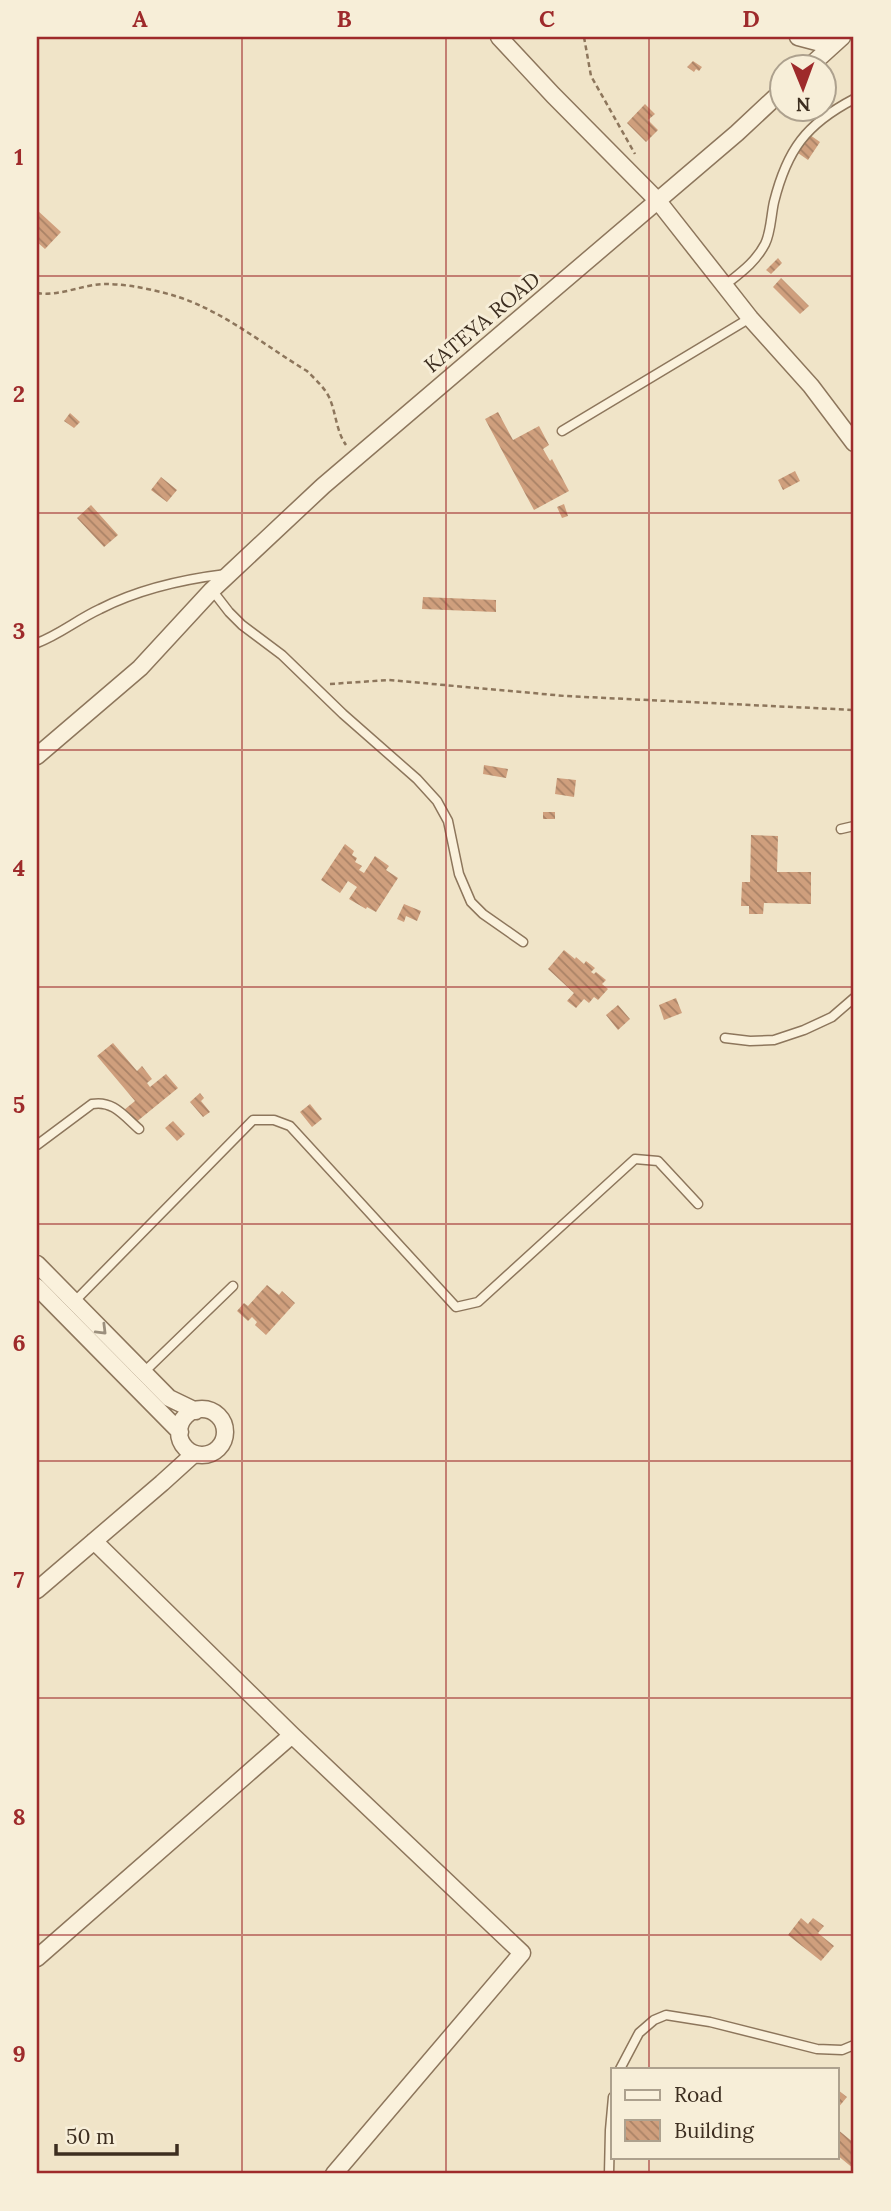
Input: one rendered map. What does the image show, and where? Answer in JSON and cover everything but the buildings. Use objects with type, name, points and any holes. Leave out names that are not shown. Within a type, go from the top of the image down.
[{"type":"street","points":[[499,37],[658,201],[723,286],[811,386],[854,443]]},
{"type":"street","points":[[798,37],[837,41]]},
{"type":"street","name":"KATEYA ROAD","points":[[37,756],[140,668],[229,573],[355,459],[768,104]]},
{"type":"street","points":[[37,1264],[74,1302],[180,1432]]},
{"type":"street","points":[[37,1287],[138,1378],[169,1398],[196,1410],[209,1410],[219,1417],[225,1429],[224,1437],[213,1452],[194,1454],[183,1444],[181,1426],[186,1416],[196,1410]]},
{"type":"street","points":[[37,1590],[194,1454]]},
{"type":"street","points":[[94,1541],[292,1735],[522,1954],[334,2174]]},
{"type":"street","points":[[37,1958],[292,1735]]},
{"type":"lane","points":[[723,286],[747,268],[767,241],[774,202],[786,163],[799,141],[818,123],[854,99]]},
{"type":"lane","points":[[562,431],[750,318]]},
{"type":"lane","points":[[37,643],[100,608],[127,598],[196,577],[229,573]]},
{"type":"lane","points":[[212,590],[242,625],[282,655],[343,715],[417,779],[436,801],[448,821],[459,874],[471,902],[483,914],[523,942]]},
{"type":"lane","points":[[841,829],[854,826]]},
{"type":"lane","points":[[726,1038],[774,1040],[832,1017],[854,998]]},
{"type":"lane","points":[[37,1145],[92,1104],[110,1104],[139,1129]]},
{"type":"lane","points":[[74,1302],[253,1120],[274,1120],[290,1126],[456,1307],[478,1302],[635,1159],[658,1161],[698,1204]]},
{"type":"lane","points":[[138,1378],[233,1286]]},
{"type":"lane","points":[[621,2068],[639,2033],[654,2020],[666,2015],[709,2022],[817,2049],[842,2050],[854,2045]]},
{"type":"lane","points":[[610,2174],[611,2119]]},
{"type":"path","points":[[584,37],[591,76],[635,153]]},
{"type":"path","points":[[37,293],[107,284],[160,293],[199,304],[307,371],[330,399],[343,441],[355,459]]},
{"type":"path","points":[[316,686],[389,680],[565,696],[854,710]]}]
